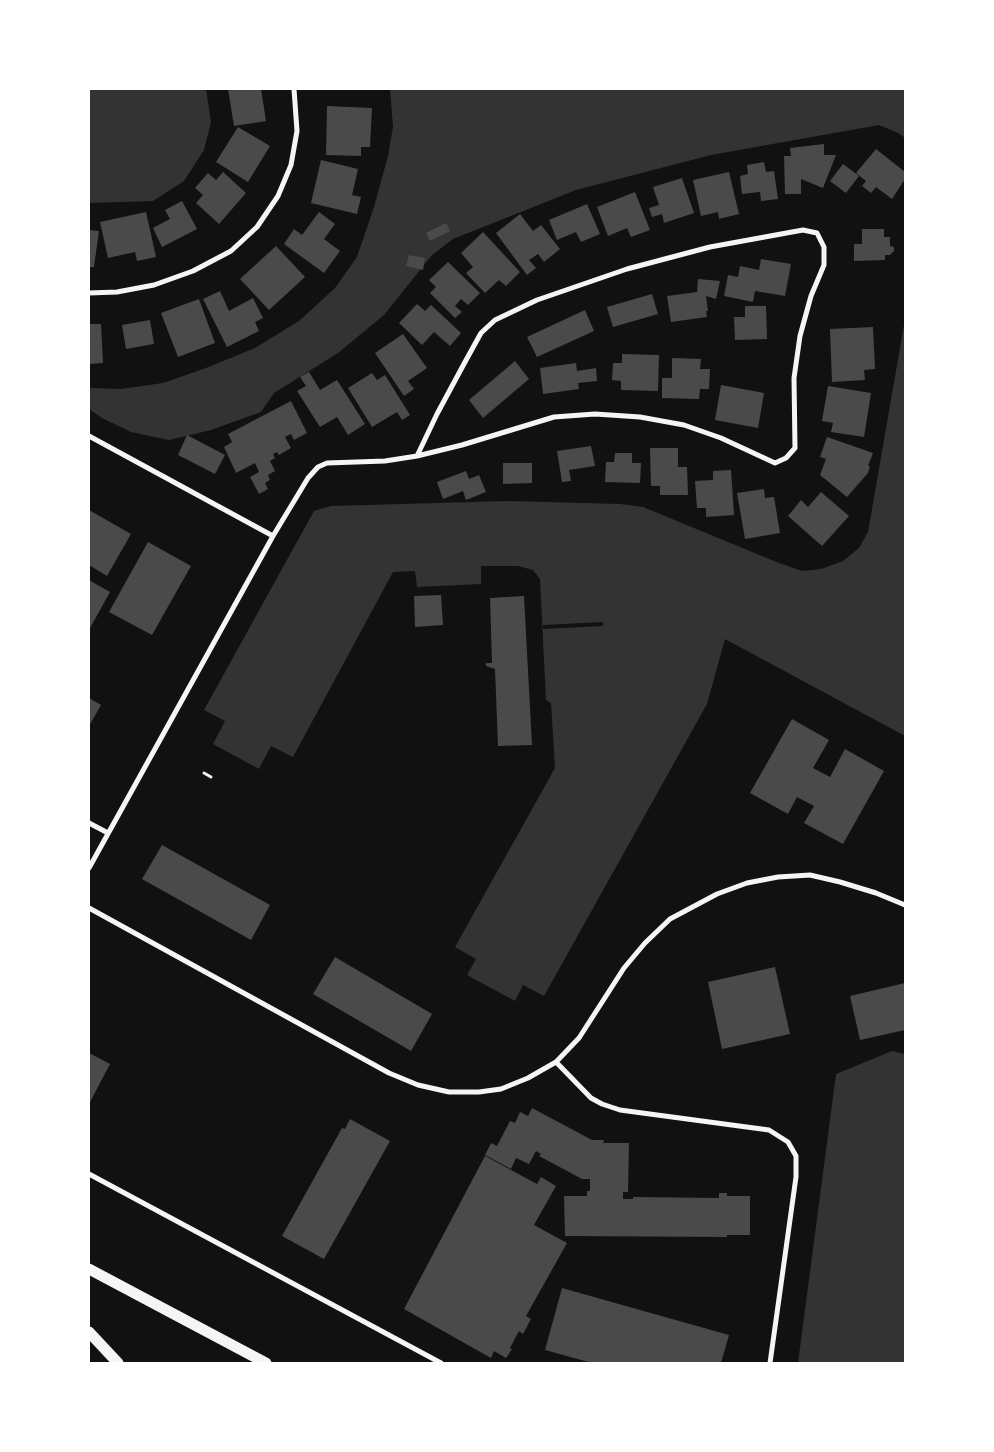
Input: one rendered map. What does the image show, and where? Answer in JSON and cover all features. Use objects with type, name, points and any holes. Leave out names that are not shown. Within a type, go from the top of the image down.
[{"type":"highway","points":[[89,1270],[266,1363]]},
{"type":"highway","points":[[89,1332],[118,1363]]},
{"type":"street","points":[[89,293],[117,292],[154,285],[193,270],[231,251],[257,227],[278,196],[291,165],[297,131],[294,89]]},
{"type":"street","points":[[89,868],[273,536],[308,478],[318,467],[327,463],[385,460],[417,456],[462,445],[554,417],[595,414],[640,417],[684,425],[721,438],[775,463],[786,458],[795,448],[794,378],[800,336],[810,296],[824,265],[824,247],[817,233],[803,230],[710,247],[627,269],[537,300],[495,320],[481,333],[437,414],[417,456]]},
{"type":"street","points":[[89,436],[273,536]]},
{"type":"street","points":[[89,823],[108,833]]},
{"type":"street","points":[[89,908],[388,1073],[418,1085],[449,1092],[479,1092],[501,1089],[528,1078],[556,1062],[579,1038],[624,968],[646,943],[670,919],[716,894],[747,882],[778,877],[810,875],[876,893],[905,905]]},
{"type":"street","points":[[556,1062],[591,1098],[602,1104],[620,1110],[770,1130],[788,1142],[796,1156],[796,1177],[770,1363]]},
{"type":"street","points":[[89,1174],[441,1363]]},
{"type":"lane","points":[[204,773],[211,776]]},
{"type":"shaded area","points":[[89,89],[206,89],[211,122],[204,150],[184,181],[153,201],[89,203]]},
{"type":"shaded area","points":[[390,89],[905,89],[905,138],[879,125],[711,155],[576,190],[453,239],[432,255],[384,315],[338,353],[274,393],[261,412],[211,430],[169,440],[131,432],[102,418],[89,409],[90,388],[121,389],[163,383],[255,348],[299,321],[335,288],[357,257],[374,207],[388,156],[393,127]]},
{"type":"shaded area","points":[[905,319],[905,736],[725,639],[707,704],[544,996],[523,985],[515,1001],[467,975],[476,959],[455,947],[555,768],[551,703],[546,700],[540,579],[533,570],[518,566],[481,566],[481,584],[417,587],[415,571],[393,572],[293,757],[271,746],[259,769],[213,744],[225,721],[204,710],[314,511],[331,506],[508,501],[620,504],[643,507],[802,571],[821,569],[843,561],[859,548],[868,532]]},
{"type":"shaded area","points":[[892,1051],[905,1054],[905,1363],[798,1363],[836,1074]]},
{"type":"pier","points":[[603,622],[603,626],[543,629],[543,625]]},
{"type":"building","points":[[228,89],[261,89],[266,121],[234,126]]},
{"type":"building","points":[[327,106],[372,108],[370,147],[361,147],[361,156],[326,155]]},
{"type":"building","points":[[238,127],[270,146],[248,182],[216,162]]},
{"type":"building","points":[[824,144],[824,155],[836,155],[823,188],[801,179],[801,194],[785,194],[784,156],[791,156],[790,148]]},
{"type":"building","points":[[876,149],[905,172],[905,179],[892,199],[876,187],[871,193],[862,186],[866,181],[856,173]]},
{"type":"building","points":[[321,160],[358,169],[352,195],[361,197],[357,214],[311,203]]},
{"type":"building","points":[[764,162],[766,172],[774,171],[778,199],[761,201],[760,192],[742,194],[740,176],[748,174],[747,165]]},
{"type":"building","points":[[843,164],[859,176],[846,193],[830,181]]},
{"type":"building","points":[[223,172],[246,193],[219,224],[196,203],[203,195],[195,188],[208,173],[216,180]]},
{"type":"building","points":[[729,172],[739,214],[719,219],[718,212],[701,216],[693,180]]},
{"type":"building","points":[[682,178],[694,213],[664,223],[662,214],[652,217],[649,208],[659,205],[653,187]]},
{"type":"building","points":[[635,192],[650,230],[631,237],[627,228],[608,236],[597,207]]},
{"type":"building","points":[[182,201],[197,229],[162,247],[153,228],[170,219],[165,210]]},
{"type":"building","points":[[587,204],[600,234],[581,242],[576,232],[557,240],[549,220]]},
{"type":"building","points":[[146,212],[156,257],[137,261],[135,252],[108,258],[100,222]]},
{"type":"building","points":[[319,212],[335,224],[324,239],[340,251],[324,273],[284,244],[294,229],[302,235]]},
{"type":"building","points":[[520,214],[533,231],[541,225],[560,249],[544,262],[538,254],[529,260],[536,268],[527,275],[496,233]]},
{"type":"building","points":[[446,223],[450,231],[430,241],[426,233]]},
{"type":"building","points":[[862,229],[884,229],[884,237],[890,237],[890,246],[894,247],[894,251],[890,255],[885,255],[885,260],[854,261],[854,244],[862,244]]},
{"type":"building","points":[[89,230],[99,231],[94,267],[89,267]]},
{"type":"building","points":[[483,232],[520,272],[506,286],[499,280],[485,293],[466,273],[473,267],[461,253]]},
{"type":"building","points":[[276,246],[305,277],[269,310],[240,279]]},
{"type":"building","points":[[409,255],[425,258],[423,270],[406,266]]},
{"type":"building","points":[[761,259],[791,264],[785,296],[755,291],[753,302],[724,296],[728,275],[738,277],[740,266],[759,270]]},
{"type":"building","points":[[448,262],[480,293],[468,305],[461,299],[455,306],[462,312],[455,318],[430,293],[436,287],[429,280]]},
{"type":"building","points":[[698,279],[720,281],[716,299],[706,296],[707,317],[671,322],[667,296],[697,292]]},
{"type":"building","points":[[220,291],[229,311],[253,298],[263,318],[255,322],[259,331],[227,347],[203,299]]},
{"type":"building","points":[[652,294],[658,314],[613,327],[607,307]]},
{"type":"building","points":[[199,299],[215,343],[178,357],[161,313]]},
{"type":"building","points":[[417,304],[425,311],[431,305],[461,333],[450,346],[434,332],[422,345],[399,323]]},
{"type":"building","points":[[745,306],[766,306],[767,339],[735,340],[734,317],[745,317]]},
{"type":"building","points":[[585,310],[594,331],[537,357],[527,337]]},
{"type":"building","points":[[150,320],[154,344],[126,349],[122,325]]},
{"type":"building","points":[[89,324],[101,324],[103,363],[89,364]]},
{"type":"building","points":[[873,327],[875,369],[864,370],[865,380],[832,382],[830,329]]},
{"type":"building","points":[[403,334],[427,368],[408,381],[414,389],[404,396],[375,353]]},
{"type":"building","points":[[622,354],[659,355],[658,391],[621,390],[621,381],[612,380],[613,363],[622,363]]},
{"type":"building","points":[[672,358],[701,359],[700,369],[710,369],[709,389],[700,389],[699,399],[662,398],[662,378],[672,378]]},
{"type":"building","points":[[515,361],[529,379],[483,418],[469,400]]},
{"type":"building","points":[[576,363],[577,371],[596,368],[597,381],[578,383],[579,389],[543,394],[540,368]]},
{"type":"building","points":[[309,372],[320,390],[337,380],[365,424],[348,435],[337,417],[320,427],[297,391],[306,386],[300,377]]},
{"type":"building","points":[[372,373],[377,380],[385,375],[410,415],[402,420],[397,412],[372,427],[348,388]]},
{"type":"building","points":[[721,385],[764,393],[758,428],[715,420]]},
{"type":"building","points":[[828,386],[871,393],[864,437],[831,432],[833,423],[822,421]]},
{"type":"building","points":[[291,401],[307,433],[294,440],[291,434],[285,437],[291,448],[279,455],[277,452],[273,454],[275,458],[270,461],[275,471],[268,475],[270,480],[265,483],[268,489],[259,494],[250,477],[259,472],[255,463],[236,473],[224,447],[232,442],[228,434]]},
{"type":"building","points":[[187,435],[225,455],[215,474],[178,455]]},
{"type":"building","points":[[827,437],[873,453],[868,466],[870,466],[868,473],[847,497],[820,475],[826,459],[820,457]]},
{"type":"building","points":[[591,446],[595,466],[569,470],[571,481],[562,482],[557,451]]},
{"type":"building","points":[[650,448],[678,448],[678,467],[687,467],[688,495],[660,495],[660,486],[651,486]]},
{"type":"building","points":[[615,453],[632,453],[632,463],[641,463],[640,483],[605,482],[606,462],[614,462]]},
{"type":"building","points":[[503,463],[532,463],[532,483],[503,484]]},
{"type":"building","points":[[731,470],[734,515],[706,517],[706,508],[697,508],[695,481],[713,480],[713,471]]},
{"type":"building","points":[[466,471],[469,479],[479,475],[486,492],[466,500],[463,491],[443,499],[437,482]]},
{"type":"building","points":[[764,489],[765,498],[774,497],[780,533],[745,539],[737,493]]},
{"type":"building","points":[[821,492],[849,516],[822,546],[788,516],[801,500],[808,507]]},
{"type":"building","points":[[89,510],[131,534],[107,576],[89,565]]},
{"type":"building","points":[[148,542],[191,566],[152,635],[109,612]]},
{"type":"building","points":[[89,580],[110,592],[89,630]]},
{"type":"building","points":[[441,595],[443,625],[415,627],[414,596]]},
{"type":"building","points":[[524,596],[532,745],[498,746],[495,669],[486,666],[486,663],[492,663],[490,598]]},
{"type":"building","points":[[89,698],[101,705],[89,726]]},
{"type":"building","points":[[792,719],[829,740],[813,768],[830,777],[845,749],[884,771],[843,844],[804,823],[814,806],[797,797],[788,814],[750,793]]},
{"type":"building","points":[[162,845],[270,905],[251,940],[142,879]]},
{"type":"building","points":[[335,957],[432,1014],[411,1051],[313,994]]},
{"type":"building","points":[[775,967],[790,1034],[722,1049],[708,982]]},
{"type":"building","points":[[905,983],[905,1030],[860,1040],[850,996]]},
{"type":"building","points":[[89,1053],[110,1064],[89,1104]]},
{"type":"building","points":[[532,1108],[592,1140],[604,1140],[603,1143],[629,1143],[628,1192],[623,1192],[623,1199],[633,1199],[633,1197],[719,1198],[719,1193],[727,1193],[727,1196],[750,1196],[750,1235],[727,1235],[727,1237],[565,1236],[564,1196],[587,1196],[587,1191],[590,1191],[590,1179],[582,1179],[539,1156],[541,1154],[536,1151],[529,1164],[516,1158],[511,1169],[485,1155],[491,1143],[497,1146],[510,1121],[515,1123],[520,1112],[528,1116]]},
{"type":"building","points":[[350,1119],[390,1141],[324,1259],[282,1236],[342,1128],[345,1129]]},
{"type":"building","points":[[485,1156],[537,1184],[541,1177],[556,1186],[534,1225],[567,1243],[526,1316],[531,1319],[523,1334],[519,1331],[510,1348],[512,1349],[506,1358],[494,1351],[491,1358],[404,1309]]},
{"type":"building","points":[[562,1288],[729,1335],[721,1363],[592,1363],[545,1350]]}]
